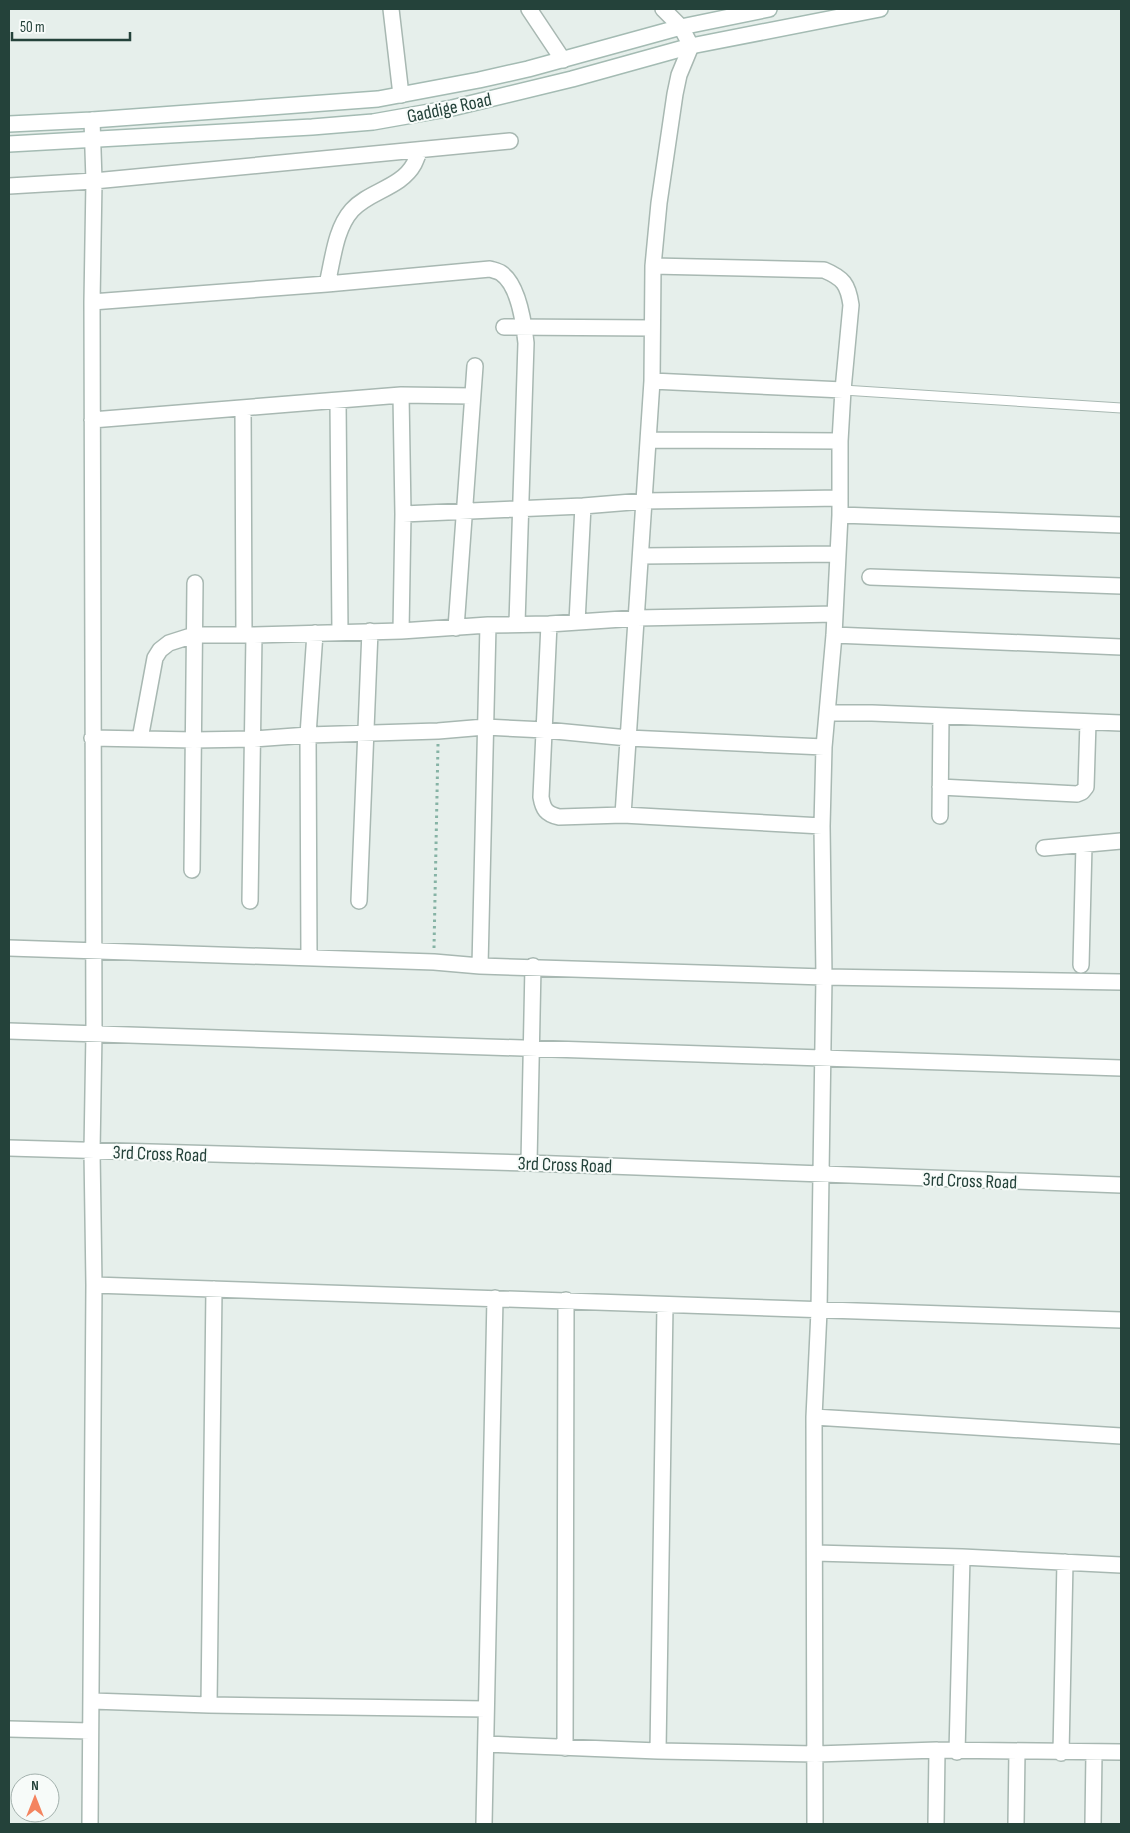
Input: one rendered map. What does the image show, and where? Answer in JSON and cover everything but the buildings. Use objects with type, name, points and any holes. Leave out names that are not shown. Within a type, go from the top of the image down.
[{"type":"street","points":[[391,9],[402,95]]},
{"type":"street","points":[[529,9],[563,60]]},
{"type":"street","points":[[623,815],[652,382],[653,266],[659,203],[675,94],[679,75],[691,46],[681,27],[663,9]]},
{"type":"street","name":"Gaddige Road","points":[[9,124],[92,120],[378,99],[480,80],[563,60],[681,27],[769,9]]},
{"type":"street","name":"Gaddige Road","points":[[9,144],[312,128],[373,122],[452,108],[572,79],[691,46],[880,9]]},
{"type":"street","points":[[90,1824],[94,1285],[92,1151],[94,1033],[92,302],[94,181],[92,120]]},
{"type":"street","points":[[9,186],[94,181],[510,142]]},
{"type":"street","points":[[327,284],[341,227],[352,210],[409,171],[420,150]]},
{"type":"street","points":[[653,266],[824,270],[836,275],[844,282],[849,293],[851,305],[840,441],[840,515],[834,636],[824,748],[822,826],[823,1058],[819,1311],[814,1417],[815,1824]]},
{"type":"street","points":[[92,302],[490,269],[502,274],[511,285],[519,305],[525,327],[526,343],[517,623]]},
{"type":"street","points":[[504,327],[652,328]]},
{"type":"street","points":[[456,628],[475,366]]},
{"type":"street","points":[[652,382],[843,390]]},
{"type":"street","points":[[92,420],[401,396],[472,396]]},
{"type":"street","points":[[401,396],[403,514],[401,631]]},
{"type":"street","points":[[338,401],[340,632]]},
{"type":"street","points":[[243,408],[253,739],[250,901]]},
{"type":"street","points":[[648,440],[840,441]]},
{"type":"street","points":[[403,514],[583,506],[644,501],[840,498]]},
{"type":"street","points":[[577,622],[583,506]]},
{"type":"street","points":[[840,515],[1121,525]]},
{"type":"street","points":[[641,556],[838,554]]},
{"type":"street","points":[[870,577],[1121,586]]},
{"type":"street","points":[[192,870],[195,583]]},
{"type":"street","points":[[140,739],[155,658],[160,650],[169,644],[194,635],[401,631],[517,623],[549,624],[637,618],[834,614]]},
{"type":"street","points":[[549,624],[541,797],[545,811],[550,815],[559,817],[623,815],[822,826]]},
{"type":"street","points":[[480,966],[488,625]]},
{"type":"street","points":[[359,901],[370,631]]},
{"type":"street","points":[[309,957],[308,735],[315,633]]},
{"type":"street","points":[[834,636],[1121,647]]},
{"type":"street","points":[[827,713],[872,713],[1121,723]]},
{"type":"street","points":[[940,816],[941,716]]},
{"type":"street","points":[[940,787],[1077,794],[1082,792],[1086,787],[1088,722]]},
{"type":"street","points":[[92,738],[253,739],[308,735],[438,731],[485,727],[545,730],[628,738],[824,748]]},
{"type":"street","points":[[1044,848],[1121,841]]},
{"type":"street","points":[[1081,965],[1084,845]]},
{"type":"street","points":[[9,948],[309,957],[434,962],[480,966],[533,966],[824,977],[1121,982]]},
{"type":"street","points":[[529,1163],[533,966]]},
{"type":"street","points":[[9,1031],[1121,1068]]},
{"type":"street","name":"3rd Cross Road","points":[[9,1148],[529,1163],[1121,1185]]},
{"type":"street","points":[[94,1285],[1121,1320]]},
{"type":"street","points":[[209,1706],[214,1289]]},
{"type":"street","points":[[484,1824],[495,1298]]},
{"type":"street","points":[[565,1748],[566,1300]]},
{"type":"street","points":[[658,1751],[665,1305]]},
{"type":"street","points":[[814,1417],[1121,1436]]},
{"type":"street","points":[[815,1553],[962,1557],[1121,1565]]},
{"type":"street","points":[[957,1752],[962,1557]]},
{"type":"street","points":[[1061,1752],[1065,1562]]},
{"type":"street","points":[[92,1700],[209,1706],[486,1709]]},
{"type":"street","points":[[9,1729],[90,1732]]},
{"type":"street","points":[[486,1744],[658,1751],[816,1754],[937,1750],[957,1752],[1121,1752]]},
{"type":"street","points":[[936,1824],[937,1750]]},
{"type":"street","points":[[1016,1824],[1017,1751]]},
{"type":"street","points":[[1093,1824],[1094,1753]]},
{"type":"lane","points":[[843,390],[1121,408]]},
{"type":"path","points":[[434,962],[438,731]]}]
